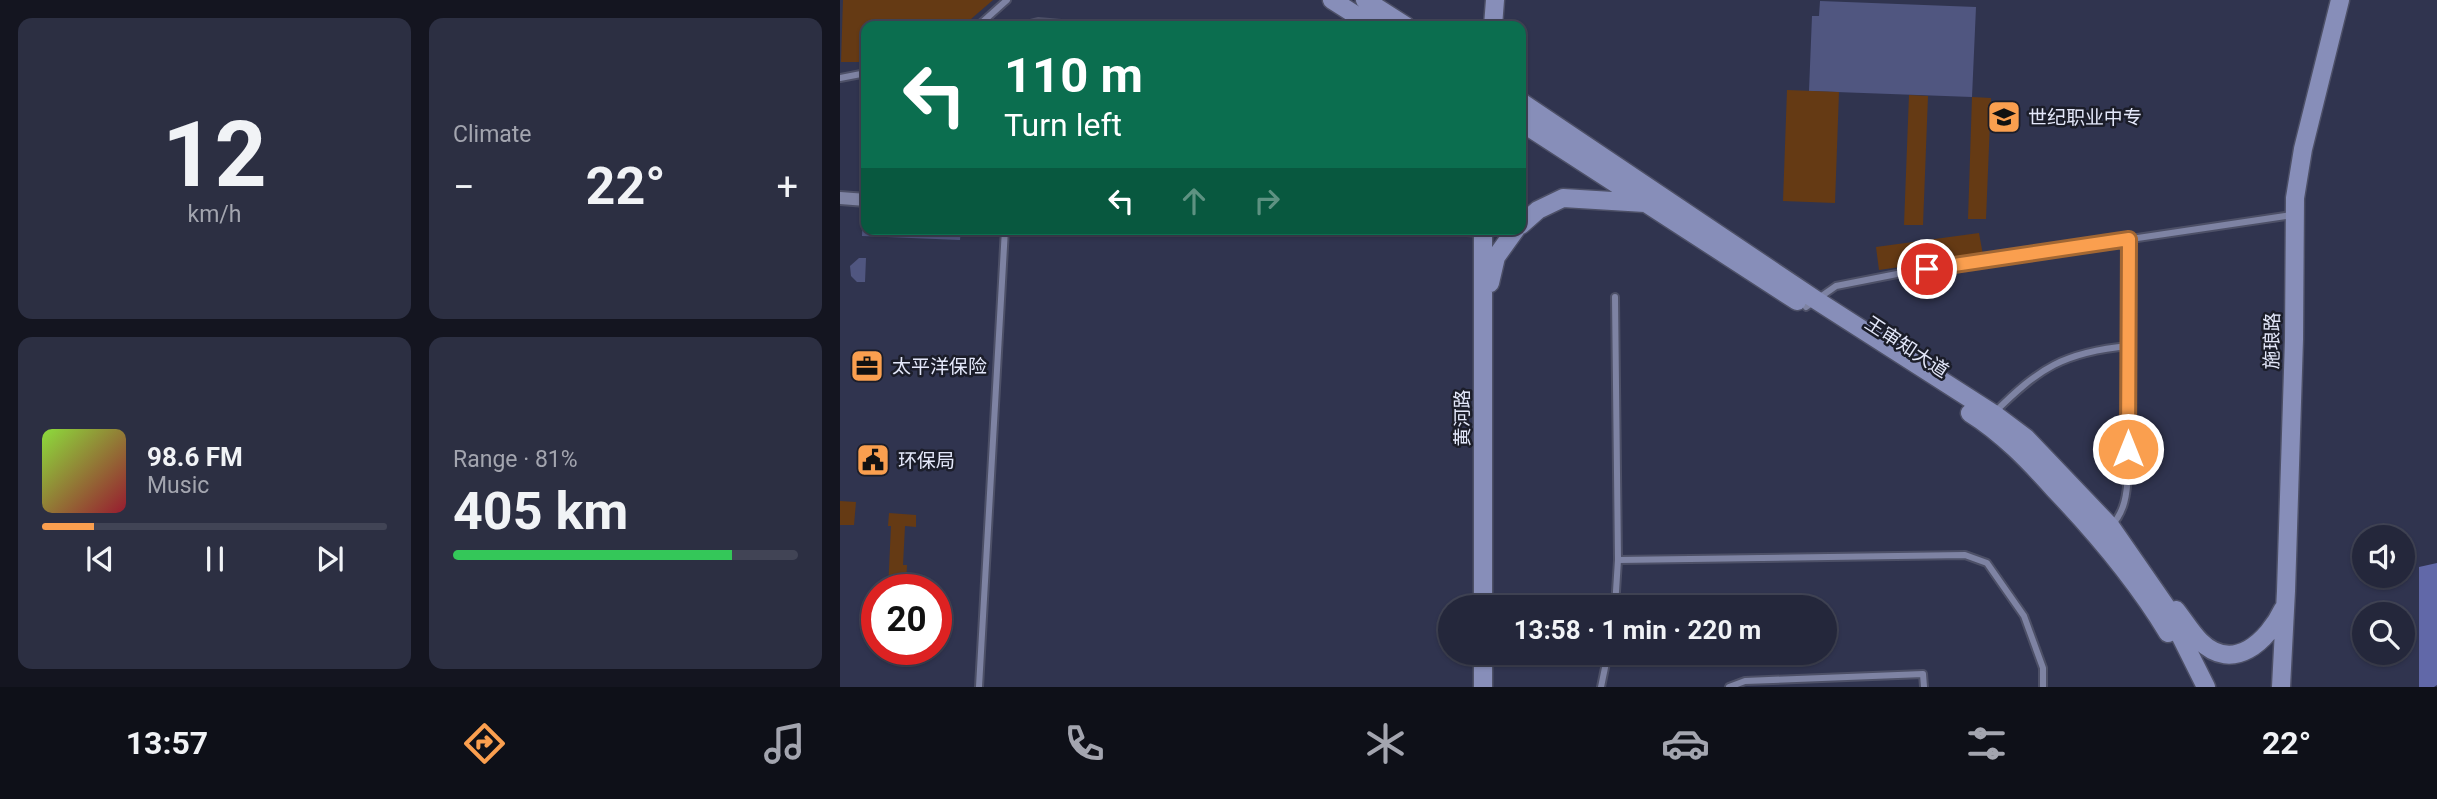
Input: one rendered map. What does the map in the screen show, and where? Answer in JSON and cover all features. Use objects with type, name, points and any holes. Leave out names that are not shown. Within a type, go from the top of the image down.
[{"type":"main road","points":[[1332,0],[1365,21]]},
{"type":"main road","points":[[1365,0],[1398,21]]},
{"type":"main road","points":[[1493,21],[1495,0]]},
{"type":"main road","name":"施琅路","points":[[2280,687],[2286,603],[2294,339],[2295,198],[2303,149],[2343,0]]},
{"type":"main road","name":"施琅路","points":[[2287,687],[2298,400],[2299,242],[2305,183],[2331,74],[2343,0]]},
{"type":"main road","points":[[1526,105],[1811,303]]},
{"type":"main road","name":"王审知大道","points":[[1526,125],[1646,204],[1811,303],[1989,418],[2031,464],[2105,533],[2181,656],[2194,687]]},
{"type":"main road","points":[[1526,221],[1538,210],[1563,198],[1646,204]]},
{"type":"main road","name":"黄河路","points":[[1483,235],[1483,595]]},
{"type":"main road","points":[[1483,313],[1496,257],[1512,235]]},
{"type":"main road","points":[[2105,533],[2172,604],[2201,642],[2220,655],[2236,655],[2262,639],[2274,628],[2286,603]]},
{"type":"main road","points":[[2123,565],[2153,586],[2206,687]]},
{"type":"main road","points":[[1483,665],[1483,687]]},
{"type":"street","points":[[840,198],[861,200]]},
{"type":"lane","points":[[984,21],[1007,0]]},
{"type":"lane","points":[[840,78],[861,74]]},
{"type":"lane","points":[[1811,303],[1836,286],[1902,273],[2295,215]]},
{"type":"lane","points":[[979,687],[1005,235]]},
{"type":"lane","points":[[2105,533],[2118,519],[2127,496],[2129,239]]},
{"type":"lane","points":[[1615,297],[1618,560],[1616,595]]},
{"type":"lane","points":[[1989,418],[2026,382],[2046,367],[2098,349],[2129,346]]},
{"type":"lane","points":[[1618,560],[1965,555],[1987,563],[2024,616],[2043,668],[2043,687]]},
{"type":"lane","points":[[1601,687],[1606,665]]},
{"type":"lane","points":[[1729,687],[1745,681],[1911,674],[1923,674],[1924,687]]},
{"type":"shaded area","points":[[1820,1],[1976,7],[1972,97],[1809,91],[1812,16],[1819,16]]},
{"type":"shaded area","points":[[862,235],[960,235],[960,240]]},
{"type":"shaded area","points":[[859,258],[866,258],[865,282],[857,282],[851,276],[850,266]]},
{"type":"shaded area","points":[[2437,563],[2437,685],[2419,687],[2419,567]]},
{"type":"building","points":[[843,0],[993,0],[967,21],[861,21],[861,62],[841,62]]},
{"type":"building","points":[[1787,90],[1839,92],[1835,203],[1783,201]]},
{"type":"building","points":[[1909,95],[1928,96],[1923,225],[1904,225]]},
{"type":"building","points":[[1972,97],[1991,98],[1986,219],[1968,219]]},
{"type":"building","points":[[1979,233],[1983,255],[1879,270],[1876,247]]},
{"type":"building","points":[[840,501],[856,502],[854,525],[840,525]]},
{"type":"building","points":[[889,513],[916,515],[916,527],[905,526],[903,565],[907,565],[906,574],[889,574],[891,526],[888,526]]},
{"type":"place","name":"世纪职业中专","points":[[2004,117]]},
{"type":"place","name":"太平洋保险","points":[[867,366]]},
{"type":"place","name":"环保局","points":[[873,460]]},
{"type":"route","points":[[1927,269],[2129,239],[2128,449]]}]
